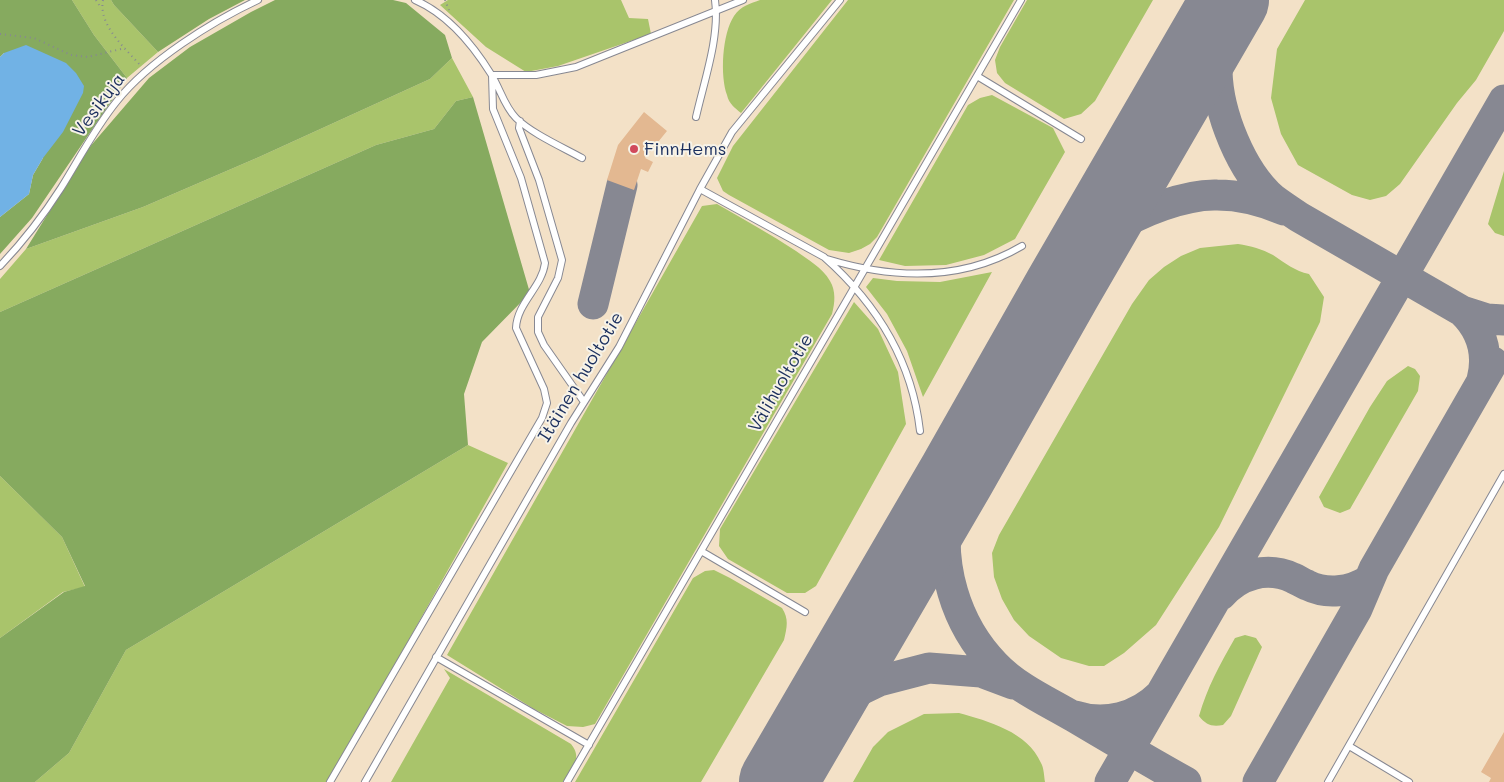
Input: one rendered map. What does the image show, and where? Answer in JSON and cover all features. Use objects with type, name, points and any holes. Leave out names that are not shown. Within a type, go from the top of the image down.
[{"type":"lane","name":"Vesikuja","points":[[0,266],[60,190],[99,126],[134,82],[174,50],[223,18],[258,0]]},
{"type":"lane","points":[[414,0],[442,16],[461,35],[492,75],[506,104],[520,121],[582,158]]},
{"type":"lane","points":[[696,117],[713,41],[715,0]]},
{"type":"lane","points":[[492,75],[536,75],[576,67],[742,0]]},
{"type":"lane","name":"Itäinen huoltotie","points":[[365,782],[618,346],[732,132],[840,0]]},
{"type":"lane","name":"Välihuoltotie","points":[[567,782],[1021,0]]},
{"type":"lane","points":[[330,782],[542,418],[547,403],[544,389],[516,328],[516,317],[544,273],[545,263],[521,178],[493,109],[492,75]]},
{"type":"lane","points":[[977,76],[1082,139]]},
{"type":"lane","points":[[520,121],[519,128],[539,180],[562,260],[558,278],[538,317],[538,332],[544,345],[584,402]]},
{"type":"lane","points":[[700,189],[824,258],[854,287],[871,306],[893,344],[904,368],[917,410],[920,431]]},
{"type":"lane","points":[[824,258],[864,268],[911,275],[951,271],[1004,257],[1022,246]]},
{"type":"lane","points":[[1328,782],[1504,474]]},
{"type":"lane","points":[[701,551],[805,612]]},
{"type":"lane","points":[[436,658],[588,745]]},
{"type":"lane","points":[[1348,746],[1409,782]]},
{"type":"path","points":[[96,0],[110,30],[145,72]]},
{"type":"path","points":[[101,8],[103,0]]},
{"type":"path","points":[[0,34],[34,38],[71,55],[88,58],[125,48]]},
{"type":"green space","points":[[0,0],[72,0],[94,35],[127,78],[32,218],[0,254],[0,217],[29,194],[33,175],[43,158],[4,53],[0,57]]},
{"type":"green space","points":[[72,0],[111,0],[158,52],[127,78],[94,35]]},
{"type":"green space","points":[[111,0],[245,0],[209,19],[158,52]]},
{"type":"green space","points":[[275,0],[393,0],[406,3],[445,35],[452,58],[430,79],[259,157],[143,207],[26,249],[88,149],[149,78],[190,47]]},
{"type":"green space","points":[[448,0],[621,0],[629,18],[648,19],[651,34],[558,66],[526,72],[486,47],[440,5]]},
{"type":"green space","points":[[760,0],[832,0],[741,113],[728,98],[723,77],[723,55],[727,33],[734,16],[739,10]]},
{"type":"green space","points":[[848,0],[1014,0],[877,237],[870,244],[849,253],[829,250],[729,195],[723,191],[717,178],[733,146]]},
{"type":"green space","points":[[1027,0],[1153,0],[1095,101],[1081,114],[1064,119],[1005,83],[997,73],[995,60],[1000,47]]},
{"type":"green space","points":[[1305,0],[1504,0],[1504,31],[1476,80],[1457,103],[1400,184],[1386,196],[1370,200],[1352,195],[1298,165],[1281,134],[1271,98],[1277,49]]},
{"type":"green space","points":[[452,58],[473,97],[456,101],[434,129],[376,145],[0,312],[0,279],[26,249],[143,207],[259,157],[430,79]]},
{"type":"green space","points":[[992,95],[1053,128],[1065,152],[1015,239],[984,255],[946,265],[905,266],[879,260],[968,105],[980,98]]},
{"type":"green space","points":[[473,97],[530,293],[482,342],[464,394],[468,445],[126,650],[69,753],[35,782],[0,782],[0,638],[64,592],[85,586],[62,537],[0,476],[0,312],[376,145],[434,129],[456,101]]},
{"type":"green space","points":[[1504,171],[1504,236],[1495,233],[1488,224]]},
{"type":"green space","points":[[717,204],[786,245],[819,268],[827,276],[833,289],[832,314],[595,724],[583,727],[567,726],[534,709],[447,655],[702,206]]},
{"type":"green space","points":[[1238,244],[1265,251],[1295,269],[1309,274],[1324,297],[1320,322],[1219,527],[1156,625],[1124,653],[1104,666],[1089,666],[1061,658],[1029,636],[1014,620],[1002,599],[994,577],[992,553],[999,535],[1132,304],[1149,280],[1181,256],[1200,248]]},
{"type":"green space","points":[[992,272],[923,397],[907,351],[887,314],[866,287],[873,278],[897,281],[940,282]]},
{"type":"green space","points":[[854,302],[878,329],[898,372],[906,424],[816,586],[805,593],[787,593],[728,559],[719,546],[720,529]]},
{"type":"green space","points":[[1408,366],[1415,369],[1420,376],[1418,391],[1350,509],[1340,513],[1324,507],[1319,497],[1370,407],[1387,381]]},
{"type":"green space","points":[[468,445],[508,463],[329,782],[35,782],[69,753],[126,650]]},
{"type":"green space","points":[[0,476],[62,537],[85,587],[63,592],[0,638]]},
{"type":"green space","points":[[714,570],[782,608],[786,616],[787,627],[784,640],[701,782],[575,782],[693,578],[705,571]]},
{"type":"green space","points":[[1245,635],[1256,638],[1262,647],[1231,716],[1223,725],[1210,725],[1199,716],[1206,696],[1235,638]]},
{"type":"green space","points":[[444,669],[571,744],[576,754],[576,759],[563,782],[391,782],[450,678]]},
{"type":"green space","points":[[959,713],[1006,729],[1027,743],[1035,752],[1042,765],[1045,782],[853,782],[873,747],[888,732],[924,714]]},
{"type":"water","points":[[26,45],[66,63],[76,73],[84,86],[83,93],[63,132],[43,158],[33,175],[29,194],[0,217],[0,57],[4,53]]},
{"type":"building","name":"FinnHems","points":[[644,112],[667,131],[645,158],[653,162],[648,172],[641,169],[634,190],[607,180],[618,145]]},
{"type":"building","points":[[1504,732],[1504,782],[1489,782],[1491,778],[1481,772]]},
{"type":"taxiway","points":[[1233,0],[1224,25],[1220,44],[1217,62],[1218,87],[1233,140],[1251,173],[1273,199],[1299,217],[1462,311],[1475,326],[1482,342],[1485,360],[1482,380]]},
{"type":"taxiway","points":[[1110,782],[1504,100]]},
{"type":"taxiway","points":[[593,304],[622,185]]},
{"type":"taxiway","points":[[1063,288],[1086,257],[1105,236],[1123,223],[1163,205],[1205,195],[1225,195],[1251,199],[1284,210]]},
{"type":"taxiway","points":[[1462,311],[1487,319],[1504,320]]},
{"type":"taxiway","points":[[1258,782],[1357,609],[1374,569],[1493,362]]},
{"type":"taxiway","points":[[957,475],[949,504],[946,529],[948,571],[960,612],[969,631],[981,649],[1013,681],[1186,782]]},
{"type":"taxiway","points":[[1221,595],[1236,582],[1254,574],[1283,574],[1315,588],[1330,591],[1354,587],[1369,580]]},
{"type":"taxiway","points":[[795,752],[818,724],[852,694],[879,681],[929,668],[981,672],[1013,684]]},
{"type":"taxiway","points":[[1075,716],[1098,720],[1120,718],[1142,709],[1160,695]]},
{"type":"runway","points":[[778,782],[1230,0]]},
{"type":"place","name":"FinnHems","points":[[634,149]]}]
